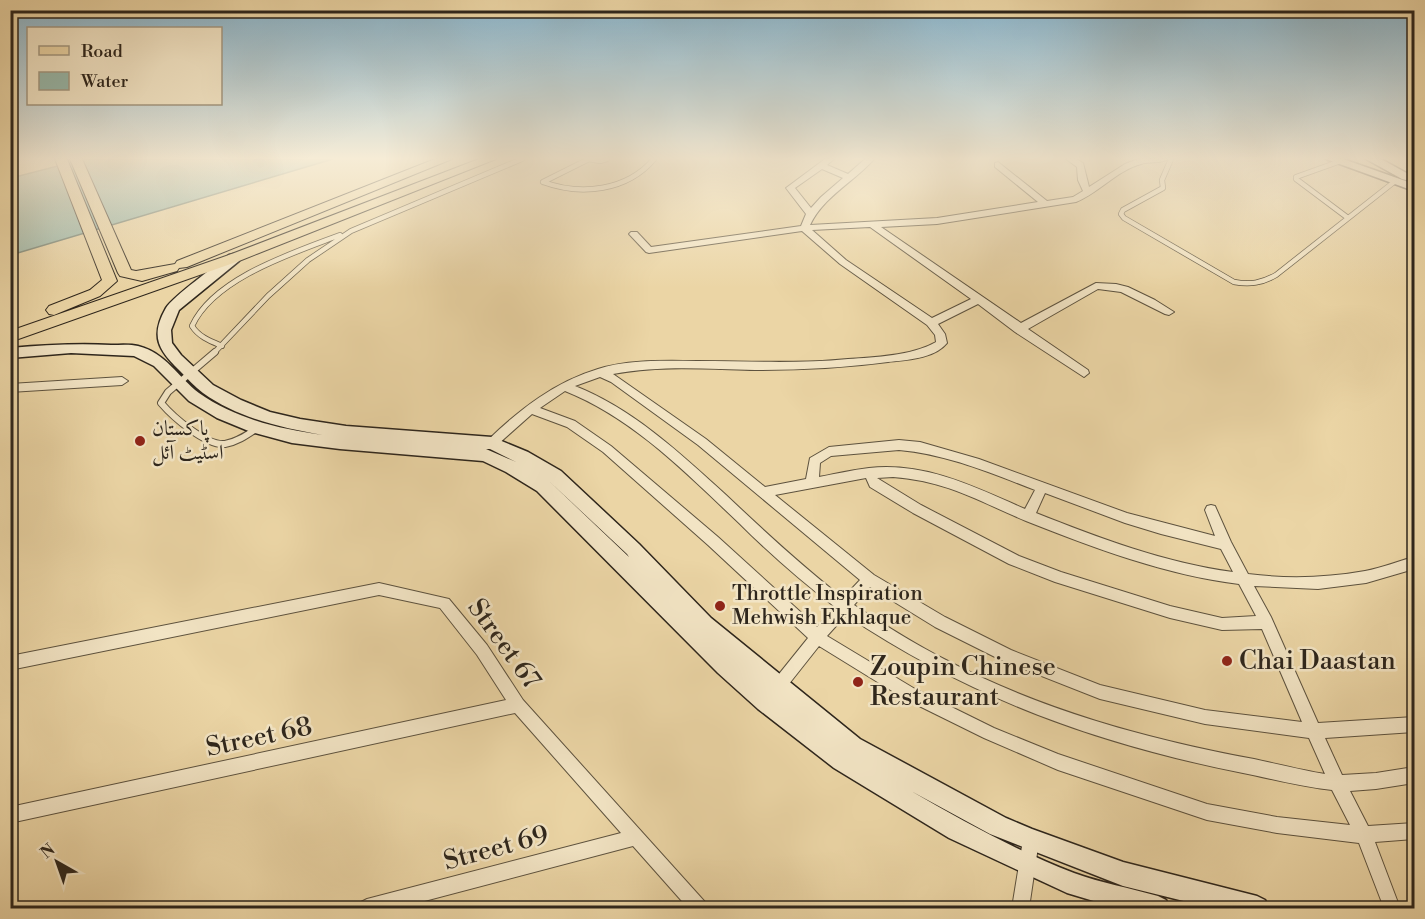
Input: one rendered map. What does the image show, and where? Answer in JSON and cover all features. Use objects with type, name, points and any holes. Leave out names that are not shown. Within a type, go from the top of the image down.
[{"type":"main road","points":[[54,310],[95,293],[105,287],[111,279],[79,202]]},
{"type":"main road","points":[[95,202],[126,273],[131,276],[142,276],[172,268]]},
{"type":"main road","points":[[10,324],[172,268],[336,202]]},
{"type":"main road","points":[[10,337],[234,258],[379,202]]},
{"type":"main road","points":[[234,258],[173,308],[164,330],[165,344],[176,359],[194,397],[223,414],[257,428],[292,437],[485,455],[512,467],[543,486],[725,666],[852,747],[989,822],[1031,840],[1123,874],[1257,909]]},
{"type":"main road","points":[[10,353],[71,348],[136,351],[208,388],[235,405],[267,417],[346,432],[492,443],[522,457],[555,476],[633,549],[772,694],[842,760],[957,830],[1029,865],[1075,885],[1149,908]]},
{"type":"street","points":[[801,202],[810,213]]},
{"type":"street","points":[[804,228],[810,213],[822,202]]},
{"type":"street","points":[[634,234],[649,250],[804,228],[937,221],[1053,202]]},
{"type":"street","points":[[873,225],[1084,374]]},
{"type":"street","points":[[492,443],[512,423],[565,387],[600,372],[666,364],[841,366],[920,354],[942,343],[940,334],[931,323],[843,262],[804,228]]},
{"type":"street","points":[[1019,329],[1096,286],[1110,285],[1123,288],[1169,312]]},
{"type":"street","points":[[931,323],[977,300]]},
{"type":"street","points":[[600,372],[615,379],[702,442],[870,579],[940,622],[1006,654],[1100,692],[1205,717],[1314,731],[1414,724]]},
{"type":"street","points":[[10,388],[122,381]]},
{"type":"street","points":[[565,387],[607,405],[647,433],[758,534],[845,607],[923,655],[1005,696],[1137,742],[1208,759],[1337,783],[1394,779],[1414,775]]},
{"type":"street","points":[[532,409],[571,424],[608,449],[713,541],[816,637],[910,694],[989,733],[1058,762],[1207,812],[1277,825],[1364,835],[1414,831]]},
{"type":"street","points":[[812,483],[812,466],[814,461],[822,455],[899,445],[920,447],[958,456],[1092,507],[1161,529],[1225,544]]},
{"type":"street","points":[[764,492],[869,473],[902,471],[935,477],[1028,516],[1146,558],[1209,574],[1243,580],[1304,583],[1341,581],[1388,573],[1414,563]]},
{"type":"street","points":[[869,473],[874,483],[917,509],[1014,560],[1060,578],[1170,612],[1222,624],[1266,622]]},
{"type":"street","points":[[1028,516],[1042,488]]},
{"type":"street","points":[[1211,510],[1225,544],[1266,622],[1337,783],[1364,835],[1392,909]]},
{"type":"street","points":[[772,694],[816,637],[870,579]]},
{"type":"street","name":"Street 67","points":[[10,663],[379,589],[444,603],[482,650],[518,705],[699,909]]},
{"type":"street","name":"Street 68","points":[[10,815],[518,705]]},
{"type":"street","name":"Street 69","points":[[367,909],[637,837]]},
{"type":"street","points":[[1020,909],[1029,865],[1031,840]]},
{"type":"lane","points":[[222,346],[198,335],[192,326],[199,311],[256,269],[420,202]]},
{"type":"lane","points":[[1138,202],[1123,210],[1121,214],[1124,218],[1234,282],[1250,286],[1261,283],[1369,202]]},
{"type":"lane","points":[[1327,202],[1348,218]]},
{"type":"lane","points":[[257,428],[231,443],[217,444],[166,411],[161,403],[184,377],[222,346],[268,296],[308,260],[351,231]]},
{"type":"water","points":[[11,202],[189,202],[11,255]]},
{"type":"place","name":"پاکستان اسٹیٹ آئل","points":[[140,441]]},
{"type":"place","name":"Throttle Inspiration Mehwish Ekhlaque","points":[[720,606]]},
{"type":"place","name":"Chai Daastan","points":[[1227,661]]},
{"type":"place","name":"Zoupin Chinese Restaurant","points":[[858,682]]}]
